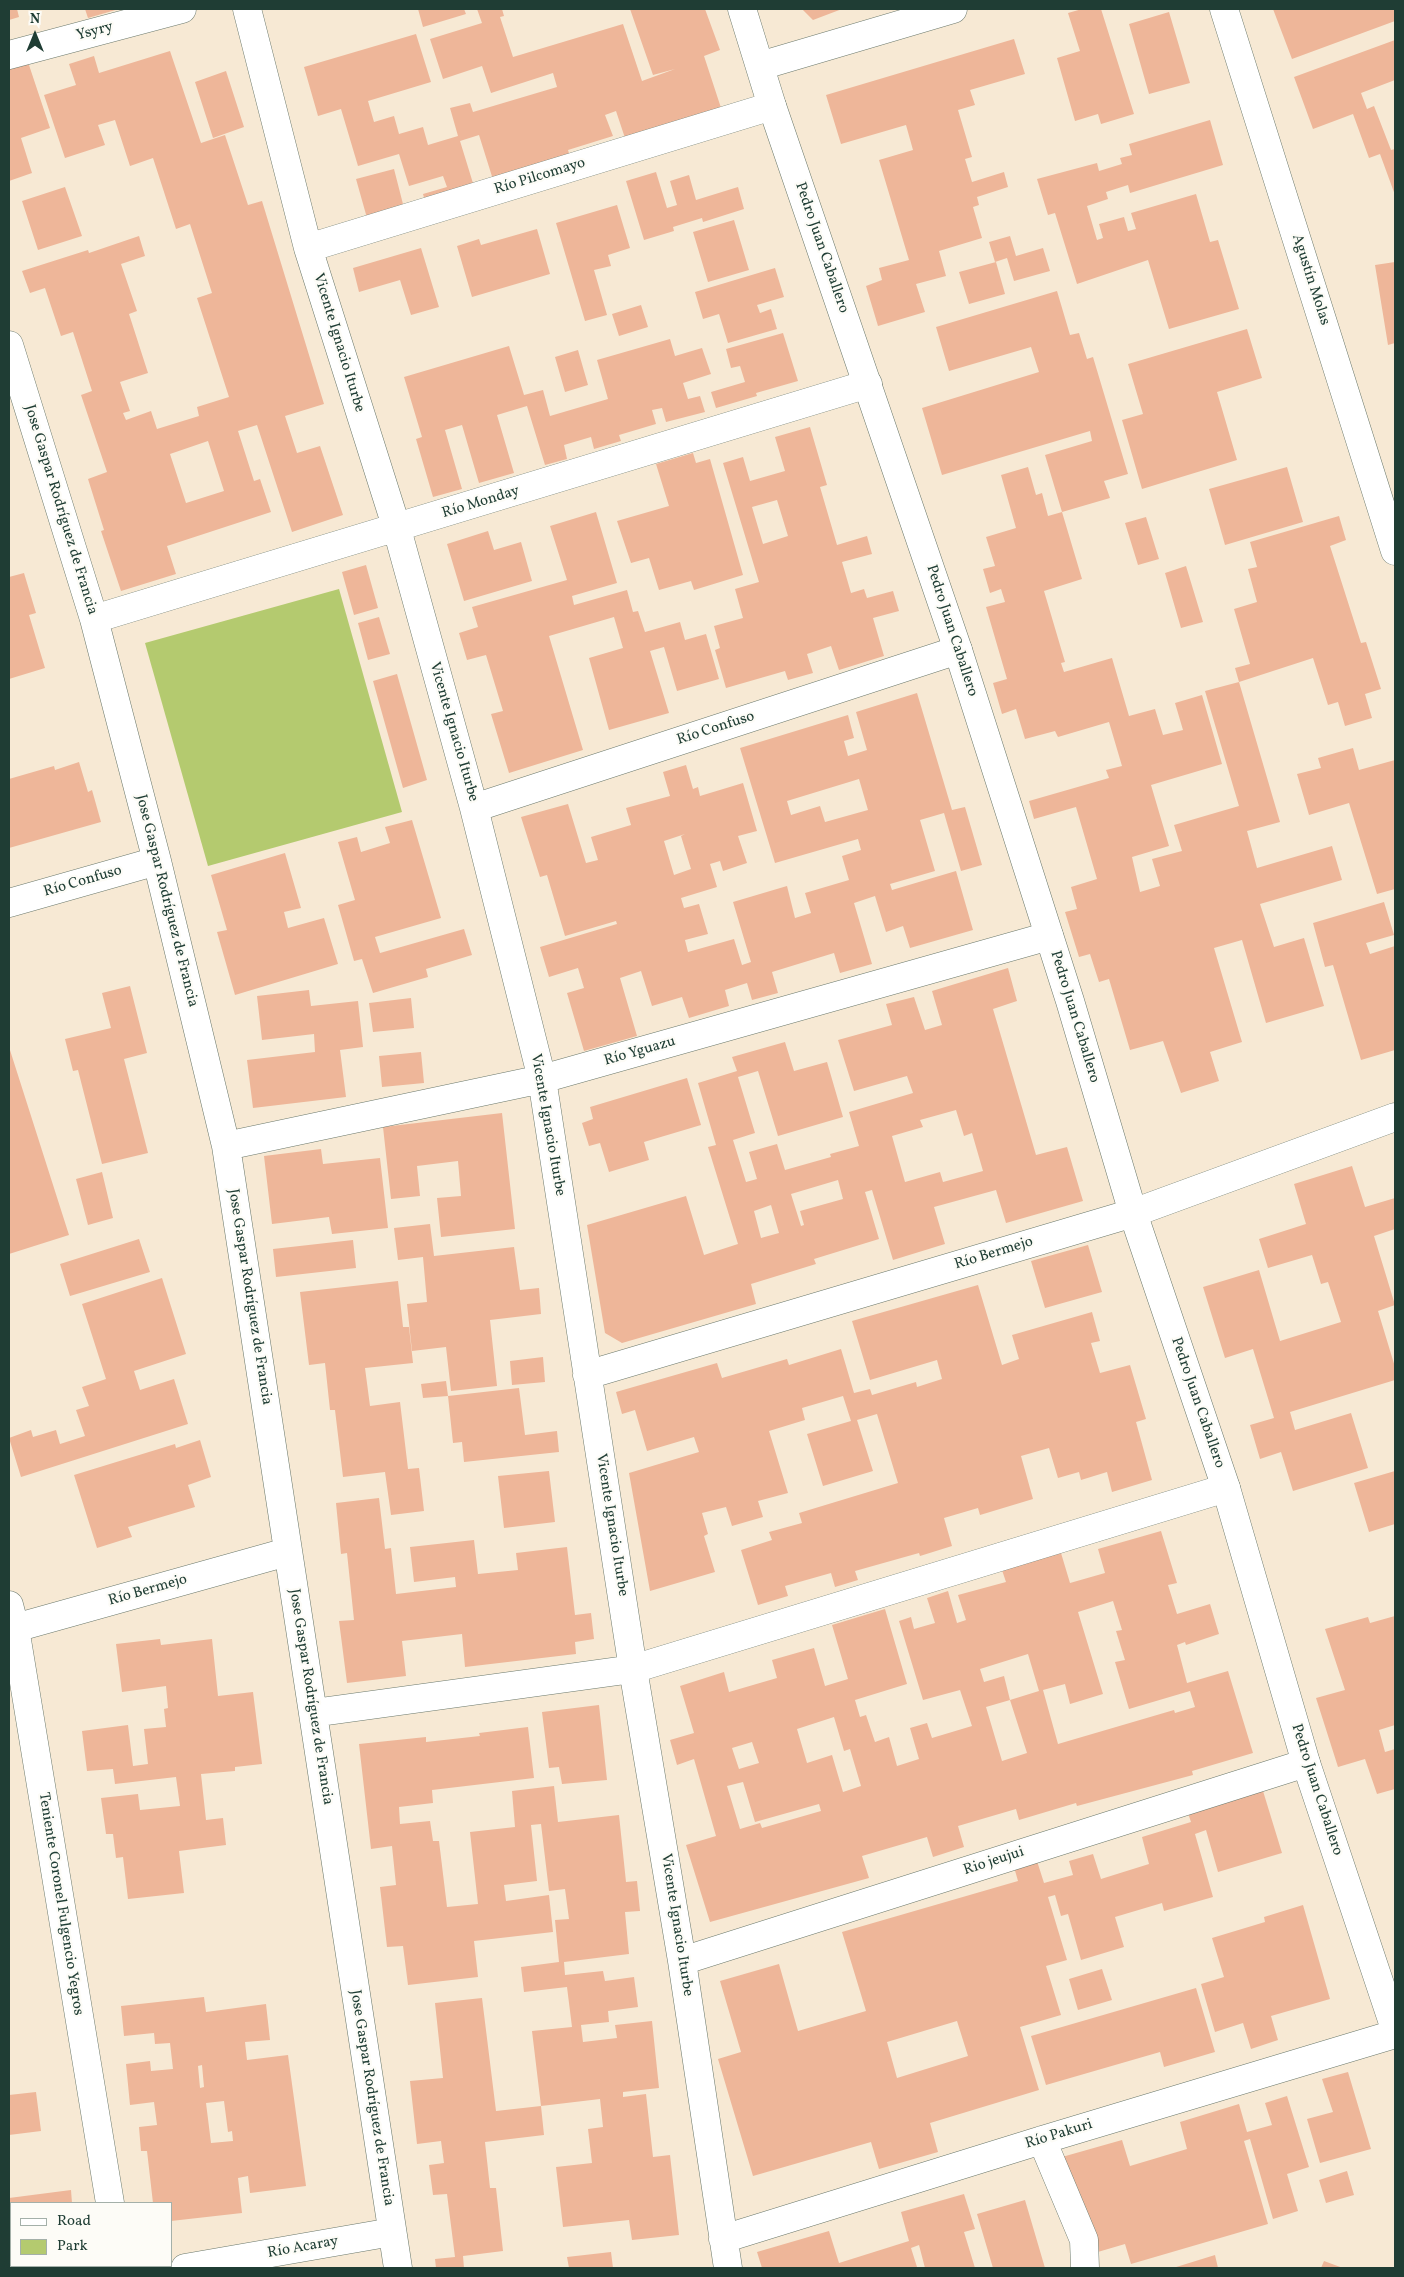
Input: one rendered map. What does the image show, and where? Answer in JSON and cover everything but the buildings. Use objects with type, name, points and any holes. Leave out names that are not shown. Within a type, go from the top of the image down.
[{"type":"street","name":"Ysyry","points":[[9,55],[182,9]]},
{"type":"street","name":"Vicente Ignacio Iturbe","points":[[247,9],[308,248],[397,529],[474,808],[542,1080],[633,1669],[682,1961],[728,2268]]},
{"type":"street","name":"Pedro Juan Caballero","points":[[742,9],[772,106],[958,650],[1049,936],[1133,1213],[1226,1488],[1306,1763],[1395,2029]]},
{"type":"street","points":[[760,66],[953,9]]},
{"type":"street","name":"Agustín Molas","points":[[1224,9],[1395,551]]},
{"type":"street","name":"Río Pilcomayo","points":[[308,248],[772,106]]},
{"type":"street","name":"Jose Gaspar Rodríguez de Francia","points":[[9,345],[94,619],[157,861],[226,1146],[398,2268]]},
{"type":"street","name":"Río Monday","points":[[94,619],[397,529],[868,384]]},
{"type":"street","name":"Río Confuso","points":[[474,808],[958,650]]},
{"type":"street","name":"Río Confuso","points":[[9,903],[157,861]]},
{"type":"street","name":"Río Yguazu","points":[[226,1146],[542,1080],[1049,936]]},
{"type":"street","name":"Río Bermejo","points":[[587,1375],[1133,1213],[1395,1117]]},
{"type":"street","points":[[313,1714],[633,1669],[1226,1488]]},
{"type":"street","name":"Río Bermejo","points":[[11,1621],[287,1552]]},
{"type":"street","name":"Teniente Coronel Fulgencio Yegros","points":[[11,1621],[110,2202]]},
{"type":"street","name":"Rio jeujui","points":[[682,1961],[1306,1763]]},
{"type":"street","name":"Río Pakuri","points":[[723,2239],[1042,2140],[1395,2034]]},
{"type":"street","points":[[1042,2140],[1084,2240],[1085,2268]]},
{"type":"street","name":"Río Acaray","points":[[185,2268],[392,2232]]},
{"type":"green space","points":[[339,589],[402,812],[208,866],[145,643]]}]
